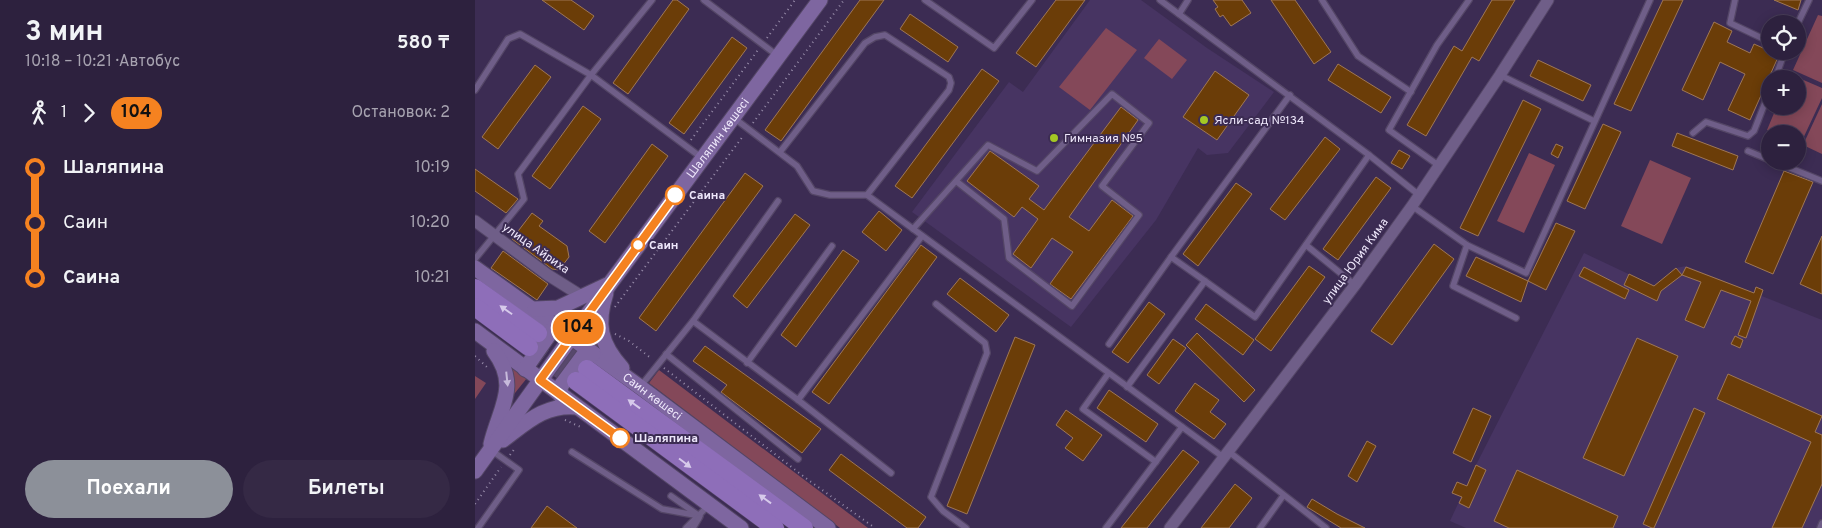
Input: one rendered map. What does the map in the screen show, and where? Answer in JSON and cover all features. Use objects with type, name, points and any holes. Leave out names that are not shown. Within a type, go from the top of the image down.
[{"type":"main road","name":"Шаляпин көшесі","points":[[475,471],[817,1]]},
{"type":"main road","name":"Саин көшесі","points":[[475,268],[535,309],[571,338],[585,368],[775,528]]},
{"type":"main road","points":[[535,309],[558,308],[609,285]]},
{"type":"main road","points":[[609,285],[603,302],[601,326],[605,346],[610,355],[641,387]]},
{"type":"main road","points":[[475,288],[533,340],[475,308]]},
{"type":"main road","points":[[525,370],[555,326]]},
{"type":"main road","points":[[479,334],[577,407],[705,510],[741,528]]},
{"type":"main road","points":[[479,334],[502,362],[508,384],[507,397],[496,424],[490,450]]},
{"type":"main road","points":[[561,396],[560,387],[583,356],[585,368]]},
{"type":"main road","name":"Саин көшесі","points":[[585,368],[641,387],[828,528]]},
{"type":"main road","name":"Саин көшесі","points":[[585,368],[804,528]]},
{"type":"main road","points":[[490,450],[538,414],[555,407],[577,407]]},
{"type":"street","name":"улица Юрия Кима","points":[[1170,528],[1412,206],[1548,0]]},
{"type":"street","name":"улица Айриха","points":[[475,221],[583,297]]},
{"type":"lane","points":[[475,259],[524,199],[518,174],[591,75],[652,0]]},
{"type":"lane","points":[[704,0],[778,56]]},
{"type":"lane","points":[[925,0],[994,48],[1032,0]]},
{"type":"lane","points":[[1160,0],[1290,95],[1419,195]]},
{"type":"lane","points":[[1179,14],[1188,0]]},
{"type":"lane","points":[[1322,0],[1358,56],[1411,92]]},
{"type":"lane","points":[[1438,165],[1389,130],[1437,45],[1469,0]]},
{"type":"lane","points":[[1412,206],[1467,245],[1526,273],[1650,0]]},
{"type":"lane","points":[[1735,0],[1730,23],[1761,38]]},
{"type":"lane","points":[[1802,15],[1809,0]]},
{"type":"lane","points":[[475,90],[508,39],[520,34],[591,75],[702,158]]},
{"type":"lane","points":[[780,152],[865,43],[875,37],[885,35],[949,77],[951,83],[949,90],[867,195]]},
{"type":"lane","points":[[1500,75],[1594,120]]},
{"type":"lane","points":[[913,230],[956,181],[988,145],[1037,171],[1112,94],[1149,123],[1102,186],[1139,215],[1072,306],[1009,258],[1004,219],[956,181]]},
{"type":"lane","points":[[1109,344],[1290,95]]},
{"type":"lane","points":[[1693,133],[1706,122],[1748,136],[1754,131],[1761,113]]},
{"type":"lane","points":[[733,117],[797,166],[813,191],[830,195],[867,195],[1182,427],[1226,454],[1326,528]]},
{"type":"lane","points":[[1748,151],[1761,156]]},
{"type":"lane","points":[[1171,257],[1255,317],[1369,155]]},
{"type":"lane","points":[[1794,170],[1822,181]]},
{"type":"lane","points":[[641,387],[693,321],[778,201]]},
{"type":"lane","points":[[798,400],[922,236]]},
{"type":"lane","points":[[1306,245],[1355,284]]},
{"type":"lane","points":[[1467,245],[1453,286],[1515,318]]},
{"type":"lane","points":[[747,362],[832,246]]},
{"type":"lane","points":[[1127,387],[1205,281]]},
{"type":"lane","points":[[936,304],[985,343],[987,353],[931,497],[943,511],[966,528]]},
{"type":"lane","points":[[693,321],[891,473]]},
{"type":"lane","points":[[666,354],[798,458]]},
{"type":"lane","points":[[1109,374],[1083,409],[1156,462]]},
{"type":"lane","points":[[1106,528],[1182,427]]},
{"type":"lane","points":[[478,528],[519,470],[490,450]]},
{"type":"lane","points":[[571,452],[662,509],[705,510]]},
{"type":"lane","points":[[671,496],[705,510]]},
{"type":"lane","points":[[1260,528],[1283,496]]},
{"type":"lane","points":[[685,528],[705,510]]},
{"type":"lane","points":[[693,528],[705,510]]},
{"type":"lane","points":[[1820,528],[1822,523]]},
{"type":"path","points":[[695,135],[795,0]]},
{"type":"path","points":[[612,312],[844,0]]},
{"type":"path","points":[[609,333],[629,341],[807,479],[875,528]]},
{"type":"path","points":[[475,356],[490,370]]},
{"type":"shaded area","name":"Гимназия №5","points":[[1090,0],[1141,0],[1207,48],[1274,92],[1228,153],[1207,155],[1198,148],[1156,220],[1071,327],[912,212],[1009,82],[1023,92]]},
{"type":"shaded area","points":[[1818,15],[1822,16],[1822,83],[1806,76],[1806,70],[1793,70],[1798,60],[1806,60],[1806,41]]},
{"type":"shaded area","points":[[1106,28],[1137,50],[1090,110],[1059,87]]},
{"type":"shaded area","points":[[1159,39],[1187,60],[1172,79],[1144,58]]},
{"type":"shaded area","points":[[1806,81],[1822,88],[1822,98],[1806,132],[1806,125],[1769,125],[1773,115],[1806,115]]},
{"type":"shaded area","points":[[1822,104],[1822,154],[1806,146],[1806,139]]},
{"type":"shaded area","points":[[1529,153],[1555,165],[1524,233],[1497,221]]},
{"type":"shaded area","points":[[1650,160],[1691,178],[1662,244],[1621,226]]},
{"type":"shaded area","points":[[1584,253],[1656,287],[1676,268],[1686,266],[1822,320],[1822,528],[1466,528],[1450,521],[1476,465]]},
{"type":"shaded area","points":[[597,323],[600,349],[583,343]]},
{"type":"shaded area","points":[[505,363],[527,378],[511,398]]},
{"type":"shaded area","points":[[659,370],[868,528],[840,528],[649,383]]},
{"type":"shaded area","points":[[475,376],[486,383],[475,399]]},
{"type":"building","points":[[542,0],[571,0],[594,16],[584,30]]},
{"type":"building","points":[[673,0],[677,0],[689,9],[628,94],[613,83]]},
{"type":"building","points":[[860,0],[884,0],[781,141],[765,130]]},
{"type":"building","points":[[1056,0],[1085,0],[1036,67],[1016,53]]},
{"type":"building","points":[[1213,0],[1242,0],[1251,13],[1231,26],[1223,15],[1220,17],[1215,9],[1218,7]]},
{"type":"building","points":[[1271,0],[1295,0],[1331,52],[1314,64]]},
{"type":"building","points":[[1492,0],[1515,0],[1479,61],[1472,57],[1426,136],[1407,125],[1454,46],[1462,51]]},
{"type":"building","points":[[1663,0],[1683,0],[1631,111],[1614,104]]},
{"type":"building","points":[[1774,0],[1801,0],[1798,10]]},
{"type":"building","points":[[910,14],[958,47],[948,62],[900,29]]},
{"type":"building","points":[[1714,22],[1732,31],[1727,42],[1750,53],[1754,44],[1761,47],[1761,60],[1777,60],[1772,70],[1761,70],[1761,95],[1750,120],[1728,110],[1745,74],[1720,62],[1703,100],[1682,90]]},
{"type":"building","points":[[732,37],[747,48],[684,134],[669,123]]},
{"type":"building","points":[[1538,60],[1591,85],[1583,101],[1530,76]]},
{"type":"building","points":[[1338,64],[1391,97],[1381,113],[1328,80]]},
{"type":"building","points":[[535,65],[551,77],[498,149],[482,137]]},
{"type":"building","points":[[982,69],[999,81],[912,198],[895,186]]},
{"type":"building","points":[[1215,71],[1249,95],[1217,140],[1183,117]]},
{"type":"building","points":[[1523,100],[1541,109],[1478,236],[1460,228]]},
{"type":"building","points":[[583,106],[601,119],[550,189],[532,176]]},
{"type":"building","points":[[1121,107],[1138,120],[1069,217],[1089,231],[1112,200],[1133,216],[1071,299],[1050,284],[1073,252],[1052,238],[1031,268],[1013,254],[1038,219],[1022,207],[1014,217],[967,181],[990,151],[1039,186],[1029,199],[1044,210]]},
{"type":"building","points":[[1603,124],[1621,132],[1585,209],[1567,201]]},
{"type":"building","points":[[1677,133],[1738,156],[1733,170],[1672,146]]},
{"type":"building","points":[[1325,137],[1340,149],[1285,220],[1270,209]]},
{"type":"building","points":[[652,144],[668,156],[605,243],[589,231]]},
{"type":"building","points":[[1556,144],[1563,147],[1558,158],[1551,154]]},
{"type":"building","points":[[1399,150],[1410,156],[1402,169],[1391,163]]},
{"type":"building","points":[[475,169],[518,199],[506,213],[475,191]]},
{"type":"building","points":[[1784,171],[1813,182],[1773,274],[1745,262]]},
{"type":"building","points":[[745,173],[763,186],[656,331],[639,318]]},
{"type":"building","points":[[1376,177],[1391,188],[1338,260],[1323,249]]},
{"type":"building","points":[[1236,183],[1252,194],[1198,266],[1183,254]]},
{"type":"building","points":[[879,211],[902,230],[886,251],[862,232]]},
{"type":"building","points":[[532,213],[543,221],[539,226],[567,246],[569,257],[559,270],[552,269],[512,239]]},
{"type":"building","points":[[795,214],[810,225],[747,308],[733,296]]},
{"type":"building","points":[[1556,223],[1575,231],[1546,290],[1528,281]]},
{"type":"building","points":[[1822,236],[1822,294],[1800,284]]},
{"type":"building","points":[[1434,244],[1454,259],[1392,345],[1371,331]]},
{"type":"building","points":[[921,245],[937,257],[829,404],[812,392]]},
{"type":"building","points":[[843,250],[859,261],[796,347],[781,335]]},
{"type":"building","points":[[503,251],[548,284],[537,300],[491,268]]},
{"type":"building","points":[[1476,257],[1528,281],[1521,302],[1466,276]]},
{"type":"building","points":[[1309,266],[1325,277],[1271,351],[1255,339]]},
{"type":"building","points":[[1584,267],[1629,290],[1625,299],[1579,276]]},
{"type":"building","points":[[1686,267],[1754,293],[1756,287],[1763,290],[1746,338],[1738,335],[1751,301],[1721,290],[1704,328],[1685,320],[1701,282],[1682,275]]},
{"type":"building","points":[[1676,268],[1682,275],[1661,291],[1657,301],[1624,285],[1629,274],[1654,286]]},
{"type":"building","points":[[960,278],[1009,315],[996,332],[947,294]]},
{"type":"building","points":[[1149,302],[1165,314],[1128,363],[1112,352]]},
{"type":"building","points":[[1206,304],[1254,340],[1243,355],[1195,319]]},
{"type":"building","points":[[1197,333],[1255,390],[1244,402],[1186,345]]},
{"type":"building","points":[[1735,336],[1743,340],[1740,348],[1731,344]]},
{"type":"building","points":[[1015,337],[1035,345],[967,514],[947,506]]},
{"type":"building","points":[[1637,338],[1678,356],[1624,476],[1583,458]]},
{"type":"building","points":[[1173,339],[1186,348],[1159,384],[1147,375]]},
{"type":"building","points":[[705,346],[821,429],[802,453],[721,392],[727,385],[693,361]]},
{"type":"building","points":[[1728,374],[1822,416],[1815,432],[1822,435],[1822,484],[1802,528],[1772,528],[1811,442],[1717,399]]},
{"type":"building","points":[[1195,383],[1219,400],[1210,412],[1226,424],[1214,439],[1175,411]]},
{"type":"building","points":[[1109,390],[1158,424],[1146,442],[1097,408]]},
{"type":"building","points":[[1473,408],[1491,416],[1471,462],[1453,453]]},
{"type":"building","points":[[1694,408],[1705,413],[1654,528],[1652,528],[1643,524]]},
{"type":"building","points":[[1066,410],[1102,435],[1083,461],[1065,448],[1073,438],[1056,425]]},
{"type":"building","points":[[1367,441],[1376,446],[1357,482],[1348,476]]},
{"type":"building","points":[[1183,450],[1199,462],[1147,528],[1121,528]]},
{"type":"building","points":[[841,454],[926,517],[918,528],[907,528],[829,470]]},
{"type":"building","points":[[1476,465],[1486,470],[1469,508],[1459,503],[1462,497],[1452,493],[1457,482],[1467,486]]},
{"type":"building","points":[[1517,470],[1618,516],[1613,528],[1509,528],[1494,521]]},
{"type":"building","points":[[1235,484],[1252,498],[1229,528],[1201,528]]},
{"type":"building","points":[[1312,499],[1365,528],[1341,528],[1307,507]]},
{"type":"building","points":[[547,506],[577,528],[531,528]]},
{"type":"tunnel","points":[[538,333],[587,369]]},
{"type":"tunnel","points":[[529,347],[576,381]]},
{"type":"bus line","name":"104","points":[[620,438],[540,380],[675,195]]},
{"type":"place","name":"Ясли-сад №134","points":[[1204,120]]},
{"type":"place","name":"Гимназия №5","points":[[1054,138]]},
{"type":"place","name":"Саина","points":[[675,195]]},
{"type":"place","name":"Саин","points":[[638,245]]},
{"type":"place","name":"Шаляпина","points":[[620,438]]}]
